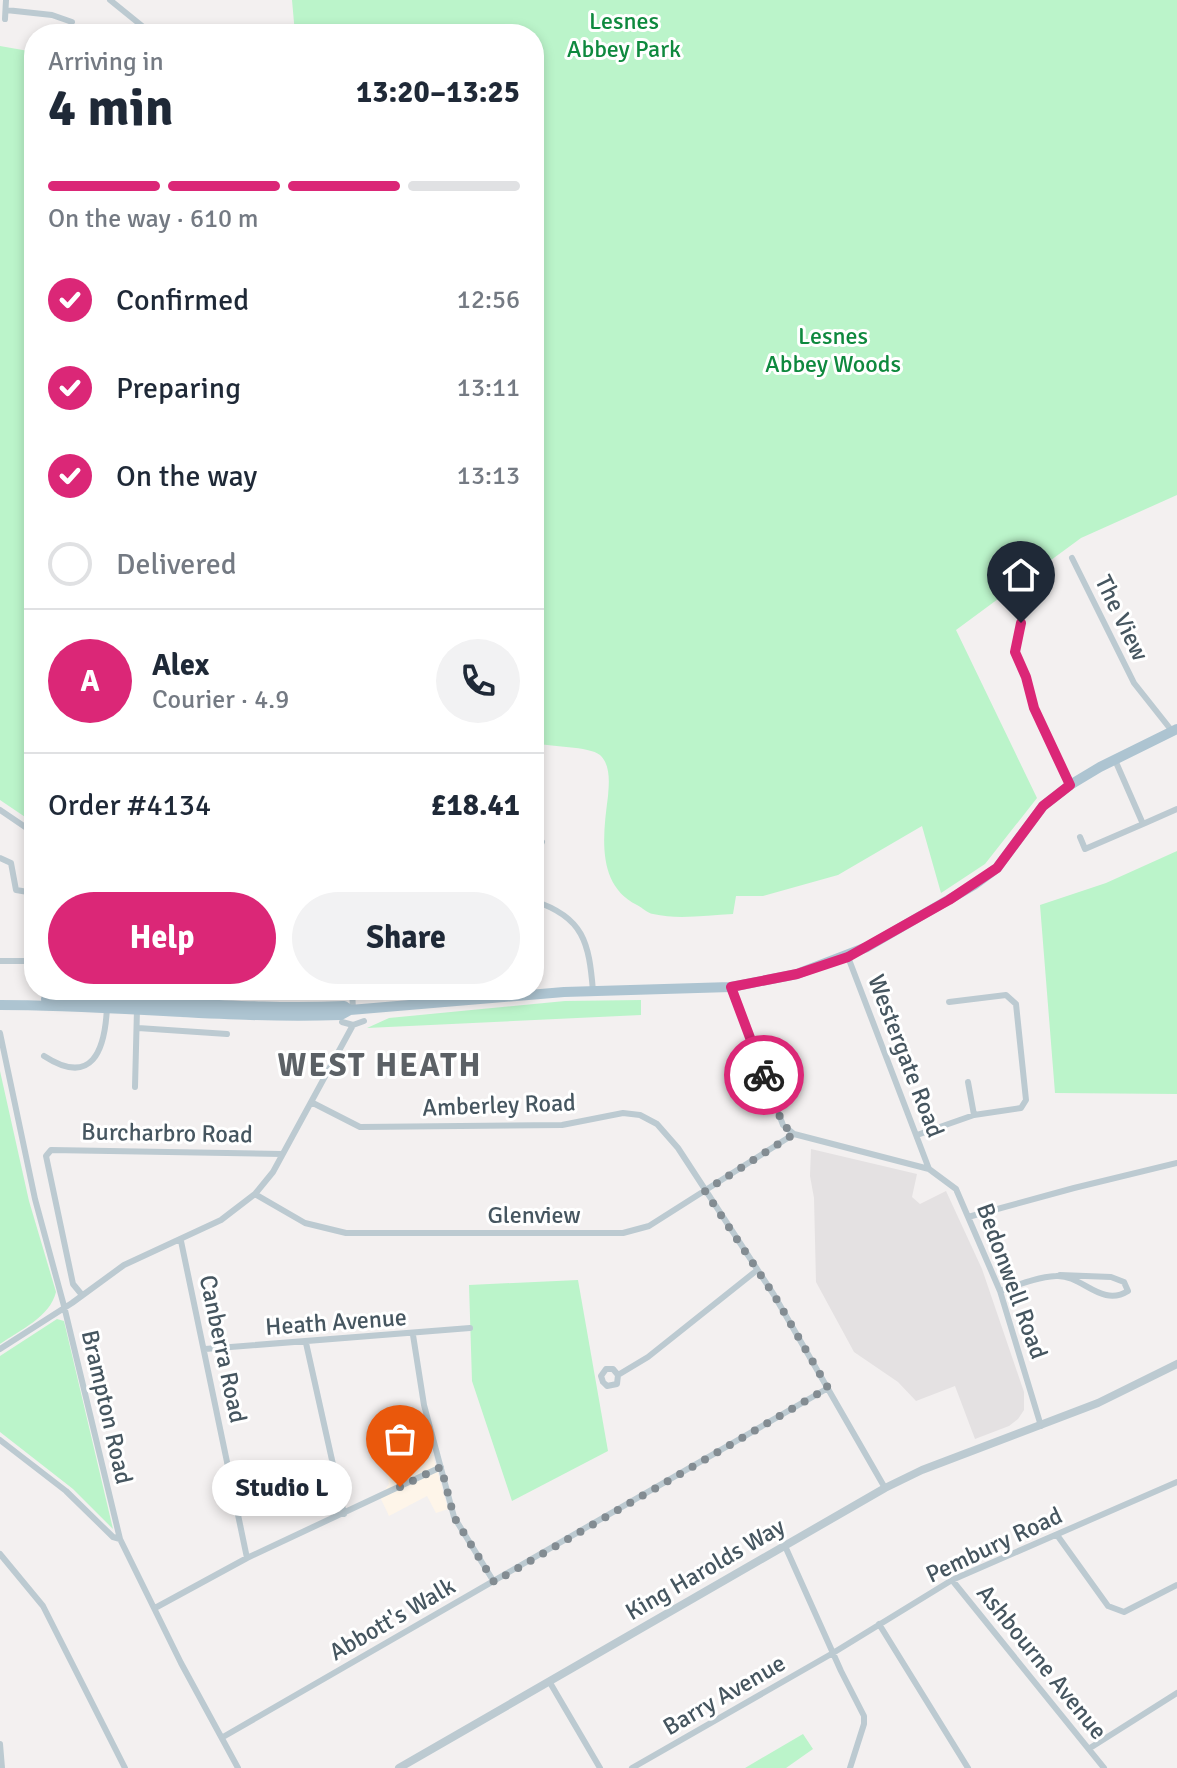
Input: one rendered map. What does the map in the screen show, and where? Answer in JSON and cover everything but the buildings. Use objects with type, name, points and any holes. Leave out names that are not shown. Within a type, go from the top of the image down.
[{"type":"main road","points":[[544,995],[731,987],[797,974],[848,957],[974,885],[997,868],[1043,806],[1070,785],[1174,730]]},
{"type":"main road","points":[[0,999],[24,999]]},
{"type":"main road","points":[[121,1000],[261,1008],[344,1006],[352,1010]]},
{"type":"main road","points":[[0,1005],[137,1008],[201,1014],[300,1017],[479,1000]]},
{"type":"street","points":[[5,19],[6,0]]},
{"type":"street","points":[[110,0],[140,24]]},
{"type":"street","points":[[6,10],[52,15],[72,22]]},
{"type":"street","name":"The View","points":[[1072,558],[1134,683],[1174,730]]},
{"type":"street","points":[[1021,623],[1015,652],[1034,708],[1070,785]]},
{"type":"street","points":[[1115,760],[1143,824]]},
{"type":"street","points":[[1080,837],[1086,852],[1177,809]]},
{"type":"street","points":[[0,810],[24,826]]},
{"type":"street","points":[[0,858],[9,860],[13,866],[13,884],[16,890],[24,891]]},
{"type":"street","points":[[544,905],[569,916],[584,936],[593,991]]},
{"type":"street","name":"Westergate Road","points":[[848,957],[929,1169]]},
{"type":"street","points":[[0,961],[24,961]]},
{"type":"street","points":[[731,987],[783,1125],[794,1134]]},
{"type":"street","points":[[917,1135],[974,1115],[1021,1108],[1026,1100],[1016,1004],[1006,995],[949,1002]]},
{"type":"street","points":[[352,1000],[352,1010]]},
{"type":"street","points":[[44,1056],[72,1069],[91,1061],[103,1041],[107,1007]]},
{"type":"street","points":[[135,1087],[137,1008]]},
{"type":"street","points":[[200,1032],[201,1014]]},
{"type":"street","points":[[342,1022],[353,1025],[364,1021]]},
{"type":"street","points":[[0,1349],[124,1265],[221,1220],[255,1194],[273,1172],[353,1025]]},
{"type":"street","points":[[138,1028],[227,1034]]},
{"type":"street","name":"Brampton Road","points":[[0,1033],[32,1185],[120,1539],[238,1768]]},
{"type":"street","points":[[968,1082],[974,1115]]},
{"type":"street","name":"Amberley Road","points":[[311,1102],[360,1127],[562,1125],[616,1113],[640,1115],[664,1130],[779,1304],[885,1488]]},
{"type":"street","name":"Bedonwell Road","points":[[794,1134],[929,1169],[956,1189],[1000,1291],[1041,1426]]},
{"type":"street","name":"Glenview","points":[[255,1194],[305,1223],[346,1233],[623,1233],[649,1226],[794,1134]]},
{"type":"street","name":"Burcharbro Road","points":[[82,1295],[73,1284],[46,1156],[51,1150],[282,1154]]},
{"type":"street","points":[[968,1217],[1177,1163]]},
{"type":"street","name":"Canberra Road","points":[[181,1241],[247,1558]]},
{"type":"street","points":[[618,1375],[648,1357],[756,1271]]},
{"type":"street","points":[[1000,1291],[1060,1275],[1111,1277],[1124,1282],[1128,1291],[1110,1297],[1060,1275]]},
{"type":"street","name":"Heath Avenue","points":[[205,1349],[413,1335],[470,1328]]},
{"type":"street","points":[[413,1335],[424,1405],[454,1517],[494,1582]]},
{"type":"street","points":[[306,1343],[344,1514]]},
{"type":"street","points":[[1041,1426],[1098,1403],[1177,1364]]},
{"type":"street","name":"Abbott's Walk","points":[[223,1737],[828,1388]]},
{"type":"street","name":"King Harolds Way","points":[[399,1768],[885,1488],[922,1470],[1041,1426]]},
{"type":"street","points":[[0,1440],[66,1491],[113,1537],[120,1539]]},
{"type":"street","points":[[155,1608],[247,1558],[441,1467]]},
{"type":"street","name":"Pembury Road","points":[[833,1653],[952,1580],[1177,1482]]},
{"type":"street","points":[[1057,1535],[1108,1606],[1124,1612],[1177,1585]]},
{"type":"street","points":[[785,1546],[865,1719],[850,1768]]},
{"type":"street","points":[[0,1554],[43,1606],[125,1768]]},
{"type":"street","name":"Ashbourne Avenue","points":[[952,1580],[1104,1768]]},
{"type":"street","points":[[879,1624],[968,1768]]},
{"type":"street","name":"Barry Avenue","points":[[632,1768],[833,1653]]},
{"type":"street","points":[[549,1681],[600,1768]]},
{"type":"street","points":[[1090,1748],[1177,1693]]},
{"type":"street","points":[[0,1744],[2,1768]]},
{"type":"shaded area","points":[[811,1149],[917,1174],[912,1197],[920,1204],[946,1191],[982,1269],[1024,1392],[1024,1410],[1009,1426],[975,1439],[955,1386],[916,1401],[898,1382],[854,1352],[816,1282]]},
{"type":"shaded area","points":[[429,1441],[448,1509],[436,1513],[427,1496],[389,1516],[380,1497],[389,1484],[386,1470],[417,1455],[416,1445]]},
{"type":"green space","name":"Lesnes Abbey Woods","points":[[292,0],[1177,0],[1177,495],[1081,538],[956,630],[1037,798],[985,864],[941,893],[922,826],[838,875],[763,896],[736,896],[733,914],[683,917],[653,914],[624,896],[614,885],[605,858],[609,780],[604,759],[587,750],[544,744],[544,24],[294,24]]},
{"type":"green space","points":[[0,46],[24,50],[24,816],[0,800]]},
{"type":"green space","points":[[1177,851],[1177,1094],[1055,1093],[1040,905],[1106,883]]},
{"type":"green space","points":[[641,1000],[641,1015],[367,1028],[389,1018],[565,1001]]},
{"type":"green space","points":[[0,1071],[29,1201],[56,1292],[41,1316],[0,1344]]},
{"type":"green space","points":[[578,1280],[608,1451],[512,1501],[472,1381],[469,1285]]},
{"type":"green space","points":[[57,1319],[64,1321],[113,1529],[73,1489],[0,1432],[0,1356]]},
{"type":"green space","points":[[803,1734],[813,1749],[786,1768],[745,1768]]},
{"type":"way so far","points":[[400,1487],[441,1467],[454,1517],[494,1582],[828,1388],[774,1295],[705,1191],[794,1134],[783,1125],[764,1075]]},
{"type":"place","name":"Studio L","points":[[400,1487]]},
{"type":"district","name":"WEST HEATH","points":[[380,1065]]},
{"type":"route","points":[[764,1075],[731,987],[797,974],[848,957],[949,900],[997,868],[1043,806],[1070,785],[1034,708],[1015,652],[1021,623]]},
{"type":"park label","name":"Lesnes Abbey Park","points":[[624,35]]}]
